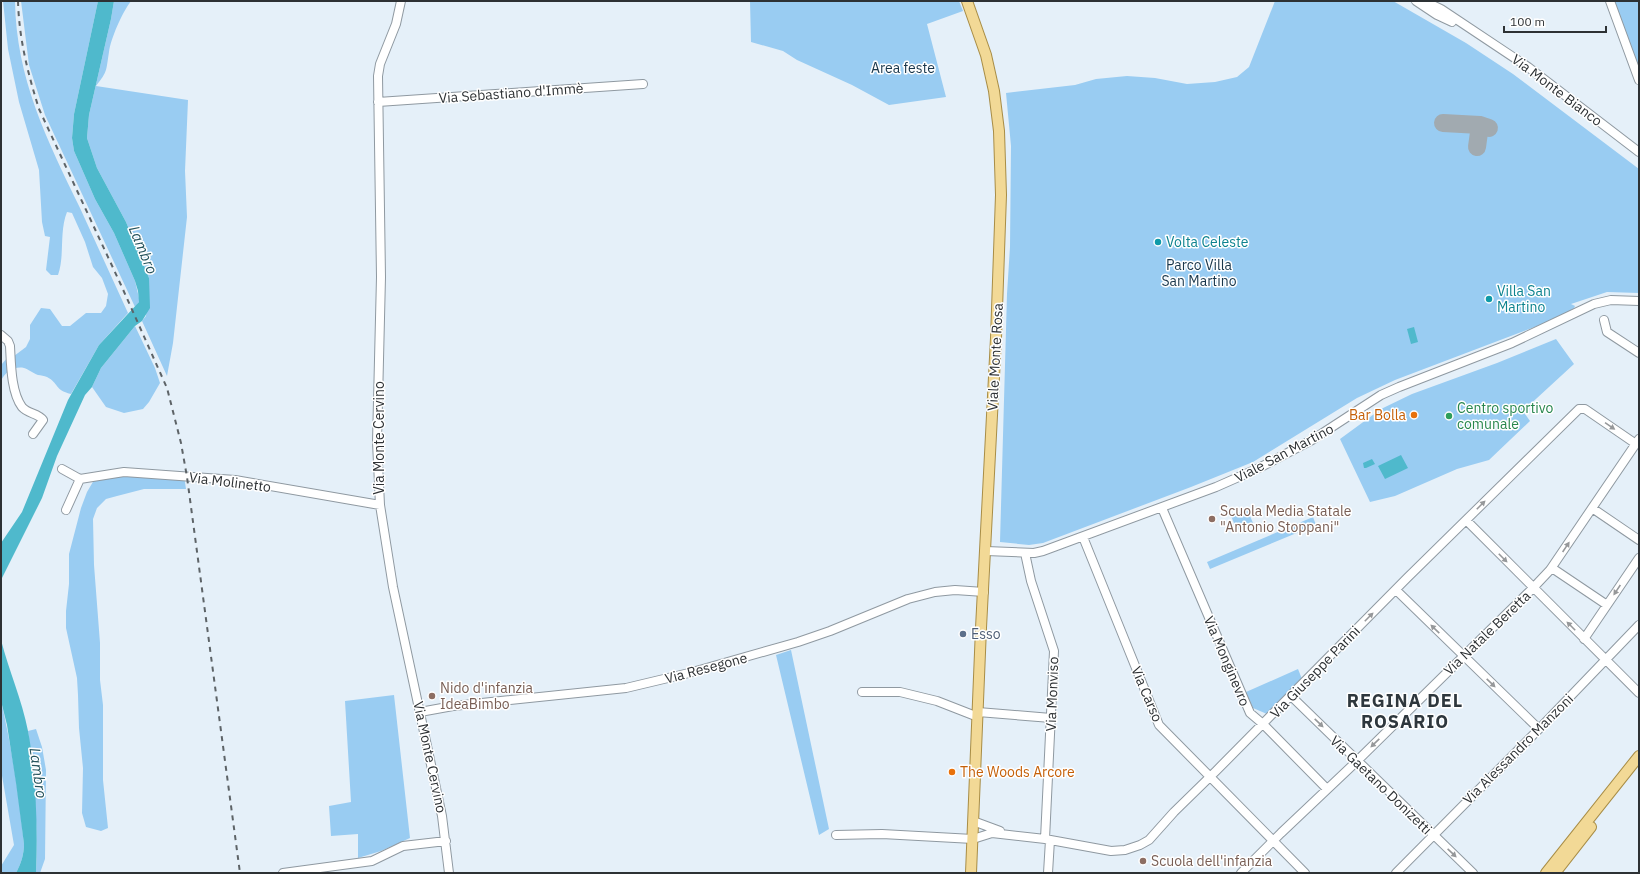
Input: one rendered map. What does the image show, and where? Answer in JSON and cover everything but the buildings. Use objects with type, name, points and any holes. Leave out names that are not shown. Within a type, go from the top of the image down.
[{"type":"main road","name":"Viale Monte Rosa","points":[[967,1],[991,74],[997,108],[1001,155],[999,280],[971,873]]},
{"type":"main road","points":[[1546,873],[1639,756]]},
{"type":"main road","points":[[1555,873],[1639,764]]},
{"type":"street","name":"Via Monte Cervino","points":[[401,1],[393,35],[380,64],[378,76],[381,278],[377,442],[380,506],[393,587],[446,841],[449,873]]},
{"type":"street","name":"Via Monte Bianco","points":[[1416,1],[1437,15],[1473,31]]},
{"type":"street","name":"Via Monte Bianco","points":[[1424,1],[1441,9],[1528,67],[1639,152]]},
{"type":"street","points":[[1610,1],[1639,80]]},
{"type":"street","name":"Via Sebastiano d'Immè","points":[[378,102],[644,84]]},
{"type":"street","name":"Viale San Martino","points":[[986,551],[1025,553],[1043,551],[1162,508],[1259,468],[1335,426],[1381,395],[1399,387],[1512,343],[1594,304],[1611,300],[1639,301]]},
{"type":"street","points":[[1604,320],[1607,332],[1639,353]]},
{"type":"street","points":[[1,335],[8,341],[10,346],[13,382],[18,399],[26,410],[43,420],[33,434]]},
{"type":"street","name":"Via Giuseppe Parini","points":[[973,839],[992,833],[1047,839],[1111,851],[1125,850],[1140,845],[1154,836],[1174,812],[1210,778],[1290,696],[1579,408],[1585,409],[1637,441]]},
{"type":"street","name":"Via Natale Beretta","points":[[1241,873],[1272,841],[1357,761],[1552,568],[1637,441]]},
{"type":"street","points":[[62,469],[80,479],[66,510]]},
{"type":"street","name":"Via Molinetto","points":[[80,479],[124,472],[235,480],[380,506]]},
{"type":"street","name":"Via Monginevro","points":[[1162,508],[1250,713],[1263,724],[1327,789]]},
{"type":"street","points":[[1592,508],[1639,540]]},
{"type":"street","points":[[1466,520],[1639,693]]},
{"type":"street","name":"Via Carso","points":[[1083,536],[1159,725],[1305,873]]},
{"type":"street","name":"Via Monviso","points":[[1025,553],[1031,581],[1054,651],[1047,839],[1048,873]]},
{"type":"street","points":[[1584,639],[1639,558]]},
{"type":"street","points":[[1552,568],[1607,605]]},
{"type":"street","name":"Via Resegone","points":[[420,712],[453,706],[626,688],[689,673],[798,642],[830,631],[908,599],[935,592],[955,590],[984,592]]},
{"type":"street","points":[[1396,590],[1539,729]]},
{"type":"street","name":"Via Alessandro Manzoni","points":[[1396,873],[1539,729],[1639,625]]},
{"type":"street","points":[[862,692],[900,692],[937,701],[978,714],[1051,718]]},
{"type":"street","name":"Via Gaetano Donizetti","points":[[1290,696],[1473,873]]},
{"type":"street","name":"Via Giuseppe Parini","points":[[974,821],[1010,835]]},
{"type":"street","points":[[836,834],[882,834],[973,839]]},
{"type":"street","points":[[283,873],[372,861],[403,846],[446,841]]},
{"type":"green space","points":[[3,1],[15,1],[21,56],[27,82],[45,133],[128,313],[99,345],[71,394],[59,388],[51,379],[38,375],[24,368],[10,370],[1,381],[1,365],[8,357],[14,356],[26,347],[30,339],[30,325],[41,308],[50,309],[62,326],[70,326],[86,313],[101,313],[106,306],[108,294],[102,278],[93,267],[85,242],[72,213],[67,212],[63,227],[61,260],[58,275],[51,275],[46,270],[50,237],[45,236],[42,222],[39,170],[19,102],[8,49]]},
{"type":"green space","points":[[21,1],[98,1],[74,114],[72,138],[74,151],[95,199],[114,233],[135,281],[139,302],[135,307],[45,115],[29,65]]},
{"type":"green space","points":[[114,1],[131,1],[117,26],[110,46],[106,70],[96,86],[188,100],[185,171],[187,217],[173,343],[167,376],[142,321],[146,316],[149,278],[126,222],[97,168],[87,138],[89,115]]},
{"type":"green space","name":"Area feste","points":[[750,1],[959,1],[963,11],[927,24],[946,97],[889,105],[852,85],[797,60],[783,51],[751,42]]},
{"type":"green space","name":"Parco Villa San Martino","points":[[1275,1],[1393,1],[1466,43],[1513,74],[1639,169],[1639,293],[1607,292],[1571,304],[1575,306],[1574,308],[1558,318],[1395,380],[1357,398],[1253,462],[1191,487],[1043,543],[1029,545],[1000,542],[1007,294],[1010,247],[1011,146],[1006,93],[1075,85],[1096,79],[1127,76],[1155,78],[1187,84],[1215,82],[1237,77],[1249,67]]},
{"type":"green space","points":[[1610,1],[1639,1],[1639,80]]},
{"type":"green space","points":[[135,326],[155,368],[160,383],[143,409],[124,413],[106,407],[92,387],[101,368]]},
{"type":"green space","name":"Centro sportivo comunale","points":[[1556,339],[1574,364],[1523,411],[1530,421],[1489,460],[1457,469],[1395,496],[1370,502],[1340,439],[1381,409],[1412,394],[1497,363]]},
{"type":"green space","points":[[97,475],[184,476],[186,489],[144,489],[106,499],[97,508],[93,519],[94,565],[100,643],[100,680],[103,705],[103,780],[108,828],[101,831],[86,827],[82,813],[83,768],[79,728],[77,678],[66,628],[69,584],[69,554],[81,508],[87,492]]},
{"type":"green space","points":[[1247,509],[1253,523],[1237,530],[1231,516]]},
{"type":"green space","points":[[1313,517],[1316,525],[1210,569],[1207,562]]},
{"type":"green space","points":[[791,650],[829,829],[819,835],[776,655]]},
{"type":"green space","points":[[1298,669],[1302,679],[1267,714],[1253,708],[1246,692]]},
{"type":"green space","points":[[394,695],[410,838],[381,851],[358,858],[358,834],[331,836],[329,806],[351,802],[345,701]]},
{"type":"green space","points":[[1,701],[15,772],[24,844],[22,859],[16,873],[1,873],[1,866],[14,845],[1,770]]},
{"type":"green space","points":[[36,729],[42,747],[46,770],[45,859],[40,873],[36,873],[37,838],[34,784],[28,731]]},
{"type":"shaded area","points":[[98,1],[114,1],[89,115],[87,138],[97,168],[126,222],[149,278],[150,308],[142,321],[135,326],[101,368],[92,387],[85,395],[57,456],[42,498],[1,580],[1,543],[22,512],[68,400],[99,345],[139,302],[135,281],[114,233],[95,199],[74,151],[72,138],[74,114]]},
{"type":"shaded area","points":[[1414,327],[1418,342],[1411,344],[1407,329]]},
{"type":"shaded area","points":[[1401,455],[1408,468],[1385,479],[1378,466]]},
{"type":"shaded area","points":[[1372,459],[1375,464],[1364,468],[1363,463]]},
{"type":"shaded area","points":[[1,640],[22,708],[31,747],[36,802],[36,873],[16,873],[22,859],[24,844],[7,725],[1,701]]},
{"type":"taxiway","points":[[1443,123],[1480,125],[1489,128]]},
{"type":"taxiway","points":[[1477,147],[1480,125]]},
{"type":"railway","points":[[18,1],[20,29],[25,56],[39,109],[167,388],[181,443],[187,477],[240,873]]},
{"type":"place","name":"Volta Celeste","points":[[1158,242]]},
{"type":"place","name":"Villa San Martino","points":[[1489,299]]},
{"type":"place","name":"Bar Bolla","points":[[1414,415]]},
{"type":"place","name":"Centro sportivo comunale","points":[[1449,416]]},
{"type":"place","name":"Scuola Media Statale \"Antonio Stoppani\"","points":[[1212,519]]},
{"type":"place","name":"Esso","points":[[963,634]]},
{"type":"place","name":"Nido d'infanzia IdeaBimbo","points":[[432,696]]},
{"type":"place","name":"The Woods Arcore","points":[[952,772]]},
{"type":"place","name":"Scuola dell'infanzia","points":[[1143,861]]},
{"type":"district","name":"REGINA DEL ROSARIO","points":[[1405,711]]},
{"type":"water label","name":"Lambro","points":[[143,250]]},
{"type":"water label","name":"Lambro","points":[[38,773]]}]
